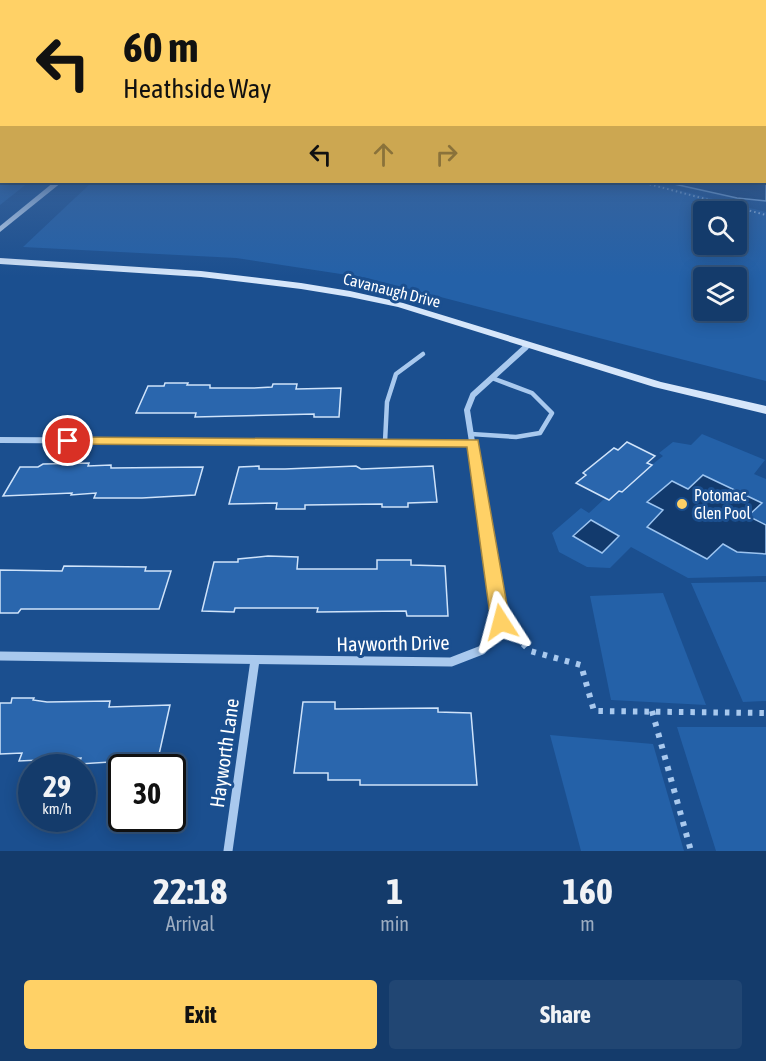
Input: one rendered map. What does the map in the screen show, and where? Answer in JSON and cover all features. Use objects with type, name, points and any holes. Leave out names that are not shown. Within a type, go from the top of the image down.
[{"type":"street","points":[[0,230],[39,198]]},
{"type":"street","name":"Cavanaugh Drive","points":[[0,261],[261,278],[400,305],[658,385],[766,410]]},
{"type":"street","points":[[501,622],[467,410],[473,395],[528,345]]},
{"type":"street","points":[[0,440],[385,442],[472,439]]},
{"type":"street","name":"Hayworth Drive","points":[[0,656],[451,662],[482,650],[501,622]]},
{"type":"street","name":"Hayworth Lane","points":[[228,851],[255,660]]},
{"type":"lane","points":[[385,442],[387,402],[396,374],[423,354]]},
{"type":"lane","points":[[472,439],[516,437],[540,433],[552,413],[532,393],[492,378]]},
{"type":"path","points":[[701,198],[766,215]]},
{"type":"path","points":[[501,622],[530,651],[581,665],[594,711],[766,713]]},
{"type":"path","points":[[651,711],[692,851]]},
{"type":"shaded area","points":[[0,198],[9,198],[0,205]]},
{"type":"shaded area","points":[[75,198],[709,198],[722,201],[693,201],[693,255],[747,255],[747,207],[766,212],[766,381],[367,278],[236,258],[23,247]]},
{"type":"shaded area","points":[[737,198],[766,198],[766,201]]},
{"type":"shaded area","name":"Potomac Glen Pool","points":[[702,434],[765,460],[754,474],[766,479],[766,576],[688,578],[631,547],[610,568],[587,567],[559,552],[552,533],[581,508],[589,513],[663,456],[659,453],[673,442],[691,445]]},
{"type":"shaded area","points":[[703,475],[762,503],[748,516],[766,525],[766,554],[737,552],[723,544],[707,559],[647,527],[663,510],[647,502],[672,481],[688,489]]},
{"type":"shaded area","points":[[591,520],[619,536],[602,553],[573,536]]},
{"type":"shaded area","points":[[766,582],[766,701],[743,702],[691,583]]},
{"type":"shaded area","points":[[663,593],[706,705],[611,700],[590,596]]},
{"type":"shaded area","points":[[677,727],[766,727],[766,851],[716,851]]},
{"type":"shaded area","points":[[550,735],[653,744],[684,851],[581,851]]},
{"type":"building","points":[[165,383],[210,385],[210,388],[254,388],[272,387],[273,384],[297,384],[296,389],[341,388],[339,417],[314,417],[314,414],[195,417],[196,413],[136,413],[148,386],[164,386]]},
{"type":"building","points":[[627,442],[655,456],[647,463],[652,465],[622,492],[619,491],[609,500],[576,483],[586,475],[583,473],[614,448],[618,450]]},
{"type":"building","points":[[89,463],[88,466],[111,465],[111,468],[203,467],[195,495],[142,498],[94,498],[96,493],[3,496],[20,467]]},
{"type":"building","points":[[259,466],[259,469],[356,466],[361,469],[433,466],[437,502],[408,503],[408,507],[382,507],[382,504],[305,505],[305,509],[276,509],[277,503],[229,504],[239,467]]},
{"type":"building","points":[[268,556],[298,557],[297,569],[377,569],[377,560],[411,560],[411,565],[445,566],[448,616],[407,616],[406,611],[317,612],[318,608],[235,608],[234,612],[202,611],[214,562],[238,562],[238,559]]},
{"type":"building","points":[[64,566],[146,567],[145,571],[171,571],[159,609],[21,609],[18,613],[0,613],[0,570],[62,571]]},
{"type":"building","points":[[12,698],[34,698],[33,700],[47,702],[110,701],[109,707],[170,705],[159,754],[108,754],[108,762],[96,763],[96,754],[0,754],[0,703],[11,703]]},
{"type":"building","points":[[303,702],[335,702],[335,709],[438,708],[438,712],[471,713],[477,785],[360,785],[360,780],[328,780],[328,773],[294,773]]},
{"type":"place","name":"Potomac Glen Pool","points":[[682,504]]},
{"type":"route","points":[[68,441],[473,443],[501,622]]}]
